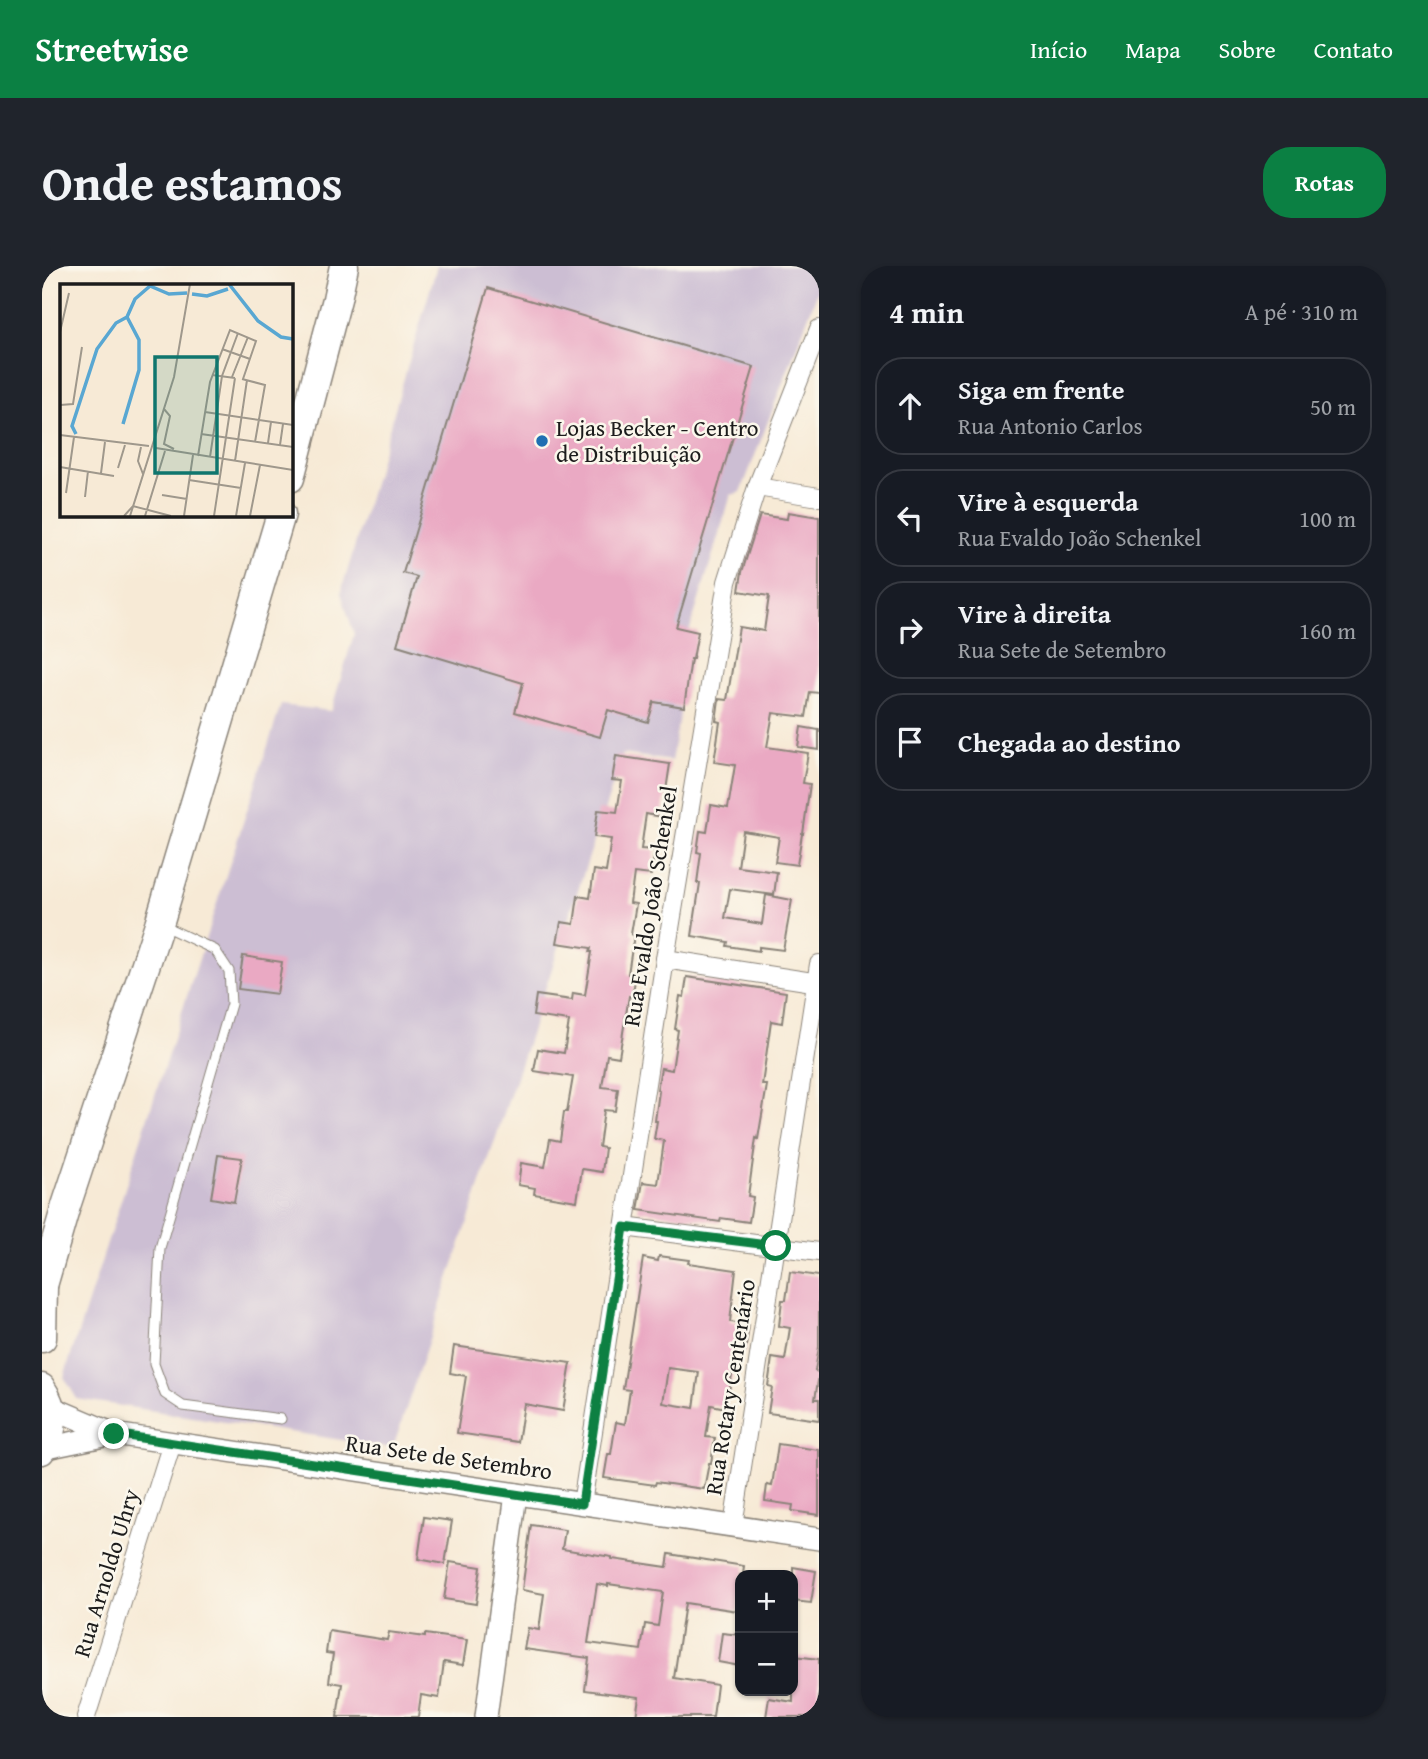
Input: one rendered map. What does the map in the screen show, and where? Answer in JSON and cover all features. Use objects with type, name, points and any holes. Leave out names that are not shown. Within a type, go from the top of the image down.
[{"type":"highway","points":[[292,470],[344,266]]},
{"type":"highway","points":[[42,1338],[42,1287],[159,924],[280,516]]},
{"type":"main road","points":[[44,1450],[52,1436],[54,1422],[48,1397]]},
{"type":"street","name":"Rua Evaldo João Schenkel","points":[[582,1504],[665,959],[727,582],[757,487],[819,329]]},
{"type":"street","points":[[757,487],[819,496]]},
{"type":"street","points":[[665,959],[818,983]]},
{"type":"street","name":"Rua Rotary Centenário","points":[[733,1526],[819,964]]},
{"type":"street","points":[[624,1227],[819,1252]]},
{"type":"street","name":"Rua Sete de Setembro","points":[[48,1397],[114,1434],[819,1539]]},
{"type":"street","name":"Rua Sete de Setembro","points":[[44,1450],[114,1434]]},
{"type":"street","name":"Rua Arnoldo Uhry","points":[[86,1717],[172,1443]]},
{"type":"street","points":[[486,1717],[516,1494]]},
{"type":"lane","points":[[159,924],[215,950],[229,971],[231,1004],[160,1248],[154,1364],[165,1394],[183,1406],[281,1419]]},
{"type":"shaded area","points":[[437,266],[819,266],[819,288],[741,492],[731,495],[690,629],[662,702],[681,708],[671,761],[623,754],[393,1448],[77,1399],[64,1377],[281,705],[331,711],[354,634],[341,593]]},
{"type":"building","points":[[488,288],[754,367],[676,627],[698,632],[684,707],[654,702],[648,722],[608,710],[600,737],[515,712],[523,683],[397,645],[417,577],[403,573]]},
{"type":"building","points":[[788,512],[819,517],[819,693],[810,692],[806,717],[773,713],[767,747],[808,753],[803,783],[810,784],[797,865],[775,862],[779,837],[743,831],[738,867],[777,872],[774,895],[730,889],[725,918],[762,924],[766,895],[792,900],[783,950],[759,947],[759,951],[727,946],[728,942],[692,936],[700,883],[697,883],[701,853],[697,852],[700,831],[707,832],[711,805],[728,808],[735,765],[714,762],[720,722],[716,721],[719,699],[727,700],[739,627],[764,631],[769,596],[739,591],[742,572],[760,515],[787,519]]},
{"type":"building","points":[[801,727],[819,730],[819,750],[798,747]]},
{"type":"building","points":[[616,756],[670,764],[662,817],[646,814],[641,849],[655,850],[651,875],[634,873],[630,903],[636,904],[628,974],[636,975],[632,997],[629,996],[619,1057],[607,1055],[602,1087],[618,1089],[615,1111],[604,1110],[599,1147],[605,1148],[602,1172],[582,1169],[577,1201],[534,1194],[535,1188],[518,1185],[521,1163],[545,1167],[550,1139],[560,1141],[564,1112],[567,1112],[573,1077],[534,1071],[538,1049],[564,1053],[569,1021],[533,1016],[536,995],[572,1000],[573,993],[585,995],[591,948],[557,943],[561,922],[574,924],[578,896],[590,898],[594,870],[606,872],[611,839],[594,837],[598,810],[617,812],[622,781],[612,780]]},
{"type":"building","points":[[243,956],[282,962],[277,994],[238,989]]},
{"type":"building","points":[[687,977],[786,992],[782,1023],[771,1021],[762,1085],[767,1085],[748,1196],[753,1197],[749,1222],[721,1218],[720,1222],[638,1210],[643,1182],[658,1184],[664,1141],[654,1139],[657,1090],[661,1068],[672,1070],[680,996],[684,997]]},
{"type":"building","points":[[218,1155],[242,1158],[234,1202],[211,1198]]},
{"type":"building","points":[[659,1256],[736,1270],[730,1322],[749,1325],[745,1353],[736,1352],[726,1408],[711,1405],[706,1437],[715,1438],[704,1489],[604,1478],[616,1422],[625,1424],[630,1390],[623,1389],[643,1258],[658,1261]],"holes":[[[668,1368],[699,1372],[694,1408],[663,1403]]]},
{"type":"building","points":[[790,1272],[819,1276],[819,1347],[815,1371],[819,1372],[819,1375],[815,1399],[819,1399],[819,1420],[768,1413],[772,1387],[768,1386],[772,1358],[785,1360],[790,1328],[779,1326],[782,1300],[786,1300]]},
{"type":"building","points":[[454,1346],[571,1363],[563,1411],[524,1404],[518,1442],[457,1433],[466,1376],[450,1373]]},
{"type":"building","points":[[778,1444],[819,1450],[819,1515],[792,1511],[793,1505],[765,1501],[767,1485],[772,1486]]},
{"type":"building","points":[[424,1517],[452,1521],[445,1564],[418,1559]]},
{"type":"building","points":[[531,1525],[565,1530],[562,1549],[612,1559],[667,1567],[669,1554],[744,1566],[744,1570],[735,1570],[735,1611],[685,1603],[674,1678],[717,1685],[713,1717],[636,1717],[639,1697],[585,1690],[589,1658],[524,1649],[528,1628],[539,1630],[544,1594],[522,1590]],"holes":[[[597,1584],[663,1592],[658,1626],[645,1624],[641,1650],[588,1643]]]},
{"type":"building","points":[[450,1562],[481,1567],[476,1604],[444,1599]]},
{"type":"building","points":[[793,1567],[816,1571],[811,1603],[798,1602],[798,1570],[793,1570]]},
{"type":"building","points":[[329,1631],[387,1640],[389,1632],[467,1640],[463,1665],[444,1662],[439,1698],[421,1695],[418,1717],[337,1717],[342,1684],[329,1682],[333,1654],[326,1653]]},
{"type":"building","points":[[722,1633],[735,1634],[735,1665],[718,1662]]},
{"type":"building","points":[[798,1656],[819,1659],[819,1717],[766,1717],[769,1698],[793,1702],[793,1696],[798,1696]]},
{"type":"place","name":"Lojas Becker - Centro de Distribuição","points":[[542,441]]},
{"type":"route","points":[[114,1434],[582,1504],[624,1227],[776,1246]]}]
